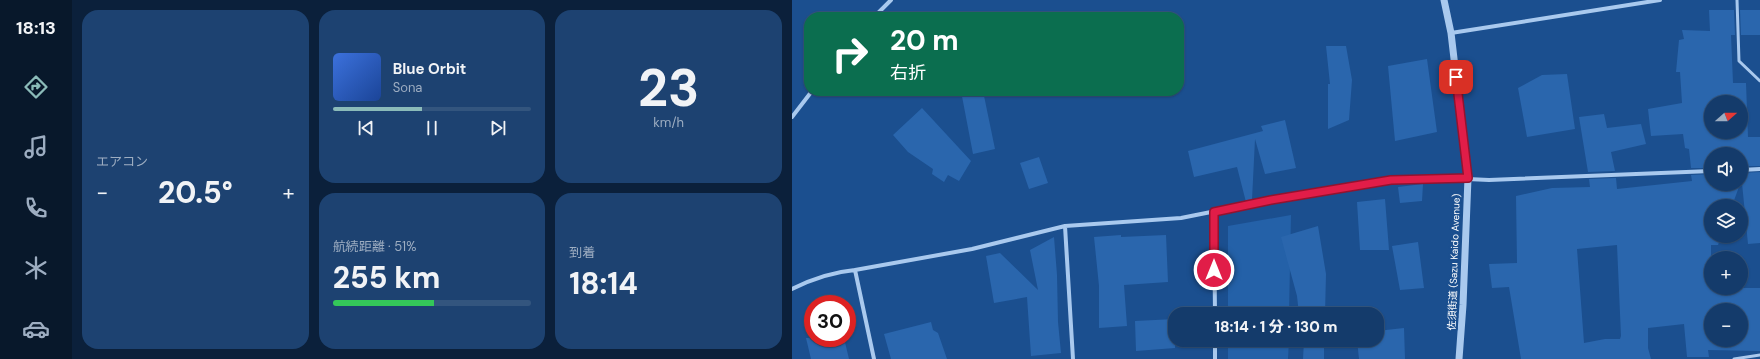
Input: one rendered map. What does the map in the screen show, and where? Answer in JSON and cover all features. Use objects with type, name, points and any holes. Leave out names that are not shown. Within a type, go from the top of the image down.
[{"type":"street","points":[[879,12],[891,0]]},
{"type":"street","name":"佐須街道 (Sazu Kaido Avenue)","points":[[1444,0],[1451,33],[1468,178],[1463,305],[1459,359]]},
{"type":"street","points":[[1451,33],[1660,0]]},
{"type":"street","points":[[792,117],[808,96]]},
{"type":"street","points":[[1748,170],[1760,169]]},
{"type":"street","points":[[792,289],[806,282],[838,272],[972,249],[1065,226],[1181,218],[1271,200],[1391,180],[1468,178],[1489,180],[1704,171]]},
{"type":"street","points":[[1214,212],[1214,307]]},
{"type":"street","points":[[1065,226],[1073,359]]},
{"type":"street","points":[[856,270],[874,359]]},
{"type":"street","points":[[1215,347],[1215,359]]},
{"type":"lane","points":[[1737,0],[1739,61],[1760,81]]},
{"type":"lane","points":[[1734,359],[1760,355]]},
{"type":"shaded area","points":[[1291,215],[1289,307],[1228,307],[1228,226]]},
{"type":"shaded area","points":[[1228,347],[1289,347],[1288,359],[1228,359]]},
{"type":"building","points":[[1709,10],[1734,10],[1735,35],[1731,35],[1733,83],[1746,83],[1746,95],[1704,95],[1704,139],[1748,139],[1748,137],[1760,137],[1760,166],[1748,166],[1748,147],[1704,147],[1704,168],[1691,168],[1689,149],[1685,148],[1683,134],[1651,136],[1648,109],[1682,103],[1680,72],[1676,72],[1679,40],[1684,39],[1682,30],[1710,31]]},
{"type":"building","points":[[1740,10],[1760,10],[1760,35],[1741,35]]},
{"type":"building","points":[[1326,46],[1346,46],[1352,80],[1349,120],[1328,129],[1328,84],[1330,84]]},
{"type":"building","points":[[1427,59],[1437,132],[1395,141],[1388,66]]},
{"type":"building","points":[[1567,74],[1575,129],[1527,137],[1518,88],[1542,75]]},
{"type":"building","points":[[962,96],[984,96],[995,149],[973,154]]},
{"type":"building","points":[[922,108],[971,161],[959,181],[948,175],[944,182],[932,174],[933,169],[908,152],[893,135]]},
{"type":"building","points":[[1604,114],[1607,128],[1641,124],[1646,144],[1611,152],[1615,171],[1588,172],[1579,117]]},
{"type":"building","points":[[1285,120],[1296,168],[1265,174],[1255,139],[1252,200],[1246,202],[1237,167],[1194,177],[1188,151],[1263,131],[1261,126]]},
{"type":"building","points":[[1039,157],[1048,183],[1029,189],[1020,163]]},
{"type":"building","points":[[1760,172],[1760,243],[1748,244],[1748,199],[1744,199],[1743,191],[1748,191],[1748,173]]},
{"type":"building","points":[[1704,174],[1704,191],[1737,191],[1735,199],[1704,199],[1704,243],[1719,243],[1718,245],[1711,245],[1711,251],[1704,251],[1704,295],[1748,295],[1748,288],[1760,288],[1760,351],[1708,350],[1709,357],[1687,357],[1684,324],[1648,328],[1648,348],[1651,359],[1521,359],[1509,287],[1492,288],[1489,264],[1517,263],[1516,196],[1552,188],[1590,187],[1589,179],[1616,178],[1617,189],[1692,181],[1691,175]],"holes":[[[1617,245],[1620,339],[1605,339],[1584,343],[1577,249]]]},
{"type":"building","points":[[1423,184],[1422,201],[1400,203],[1398,187]]},
{"type":"building","points":[[1385,199],[1389,250],[1360,250],[1357,202]]},
{"type":"building","points":[[1318,226],[1326,274],[1325,307],[1298,307],[1297,296],[1281,237]]},
{"type":"building","points":[[1121,235],[1121,237],[1166,235],[1168,282],[1124,285],[1127,326],[1099,328],[1099,286],[1094,237]]},
{"type":"building","points":[[1054,237],[1061,353],[1031,356],[1027,297],[994,303],[986,256],[1000,253],[1038,290],[1030,250]]},
{"type":"building","points":[[1418,242],[1424,288],[1400,290],[1392,246]]},
{"type":"building","points":[[1168,319],[1168,347],[1175,348],[1136,351],[1135,321]]},
{"type":"building","points":[[931,322],[933,330],[938,333],[947,359],[891,359],[884,334]]},
{"type":"building","points":[[1404,328],[1405,359],[1359,359],[1358,347],[1384,347],[1384,330]]},
{"type":"building","points":[[808,347],[846,347],[849,359],[811,359]]},
{"type":"building","points":[[1304,347],[1324,347],[1324,359],[1303,359]]},
{"type":"route","points":[[1214,270],[1214,212],[1271,200],[1391,180],[1468,178],[1456,77]]}]
